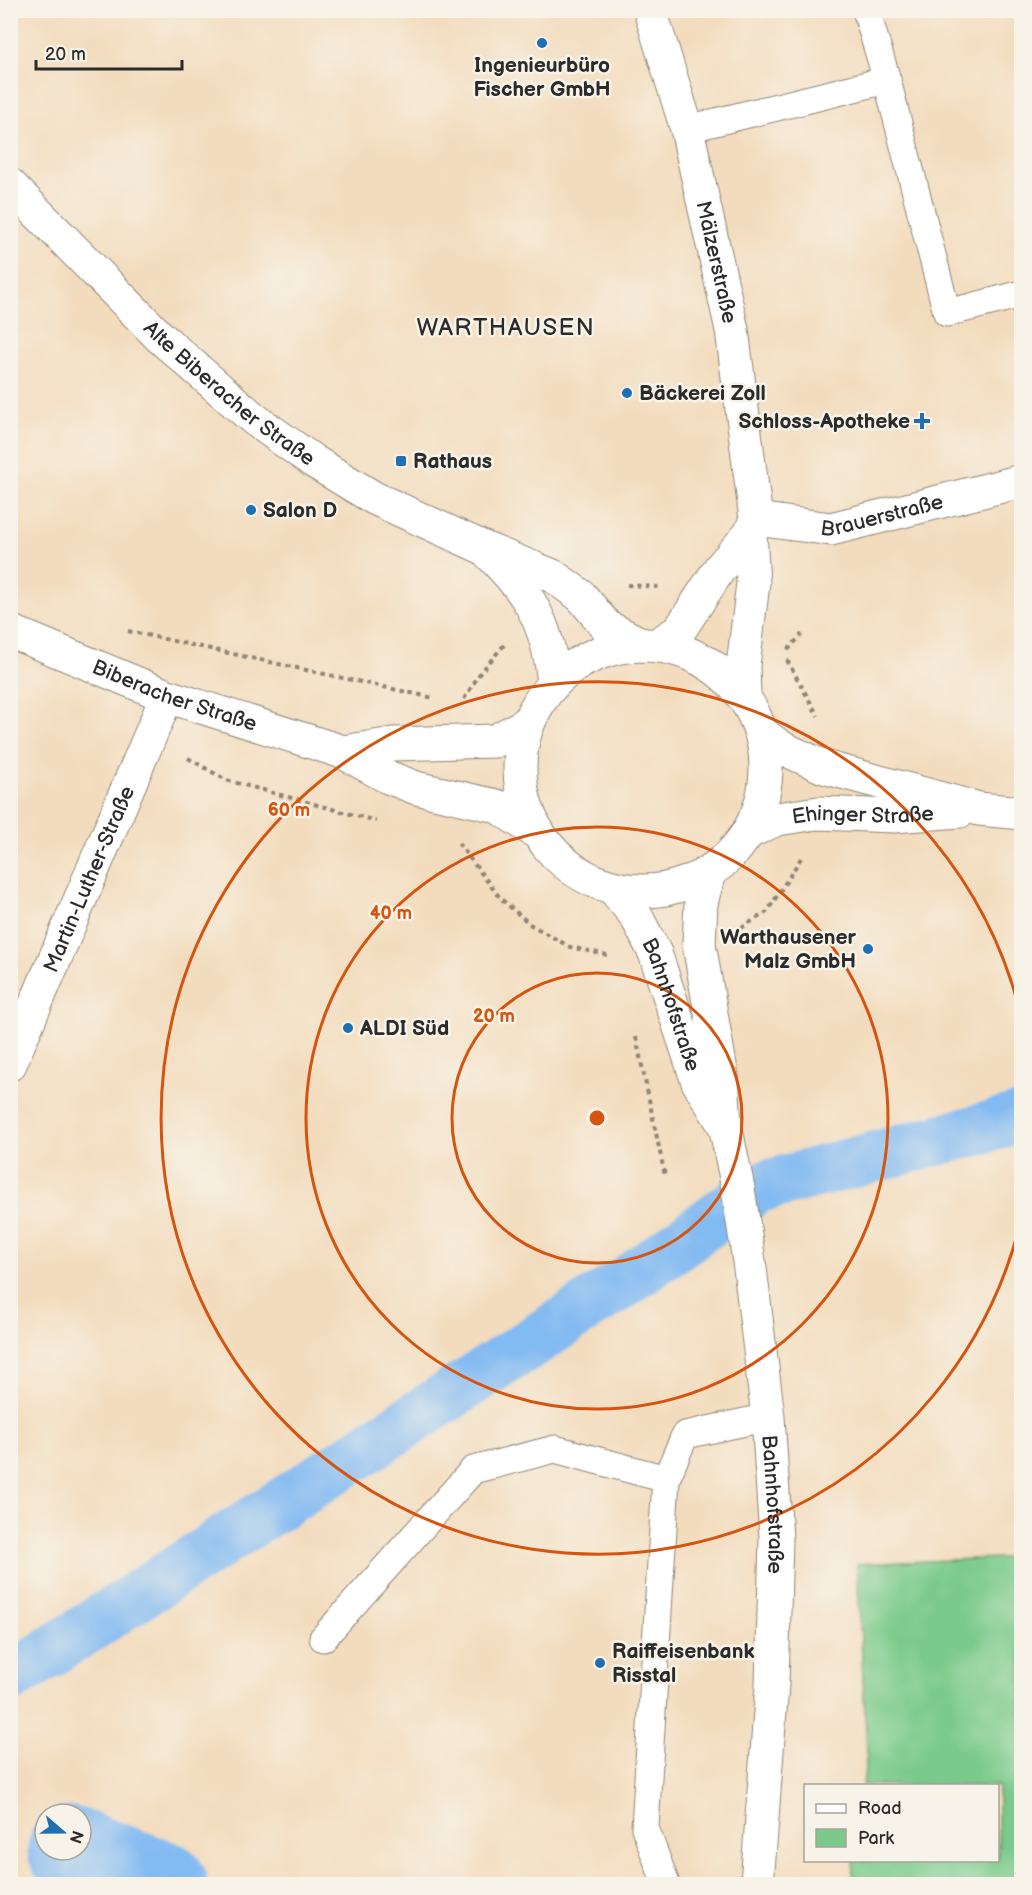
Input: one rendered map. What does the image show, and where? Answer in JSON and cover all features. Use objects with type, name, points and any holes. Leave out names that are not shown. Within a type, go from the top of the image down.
[{"type":"main road","name":"Mälzerstraße","points":[[650,10],[687,129],[732,330],[753,526]]},
{"type":"main road","name":"Alte Biberacher Straße","points":[[10,185],[160,337],[254,418],[313,461],[374,498],[486,549],[553,576],[581,596],[607,627],[650,645]]},
{"type":"main road","name":"Brauerstraße","points":[[753,526],[831,528],[1022,481]]},
{"type":"main road","points":[[650,645],[679,631],[720,568],[753,526]]},
{"type":"main road","points":[[744,696],[743,666],[753,583],[753,526]]},
{"type":"main road","name":"Alte Biberacher Straße","points":[[486,549],[525,594],[538,619],[552,656],[554,683]]},
{"type":"main road","name":"Biberacher Straße","points":[[10,631],[167,696],[343,752],[388,777],[416,788],[497,806],[539,834]]},
{"type":"main road","points":[[650,645],[675,648],[696,656],[724,674],[744,696],[761,733],[766,758],[765,783],[759,808],[749,831],[731,854],[709,873],[679,886],[646,892],[612,888],[583,876],[558,858],[539,834],[526,805],[520,777],[522,748],[528,723],[540,700],[554,683],[574,666],[595,654],[625,646],[650,645]]},
{"type":"main road","name":"Martin-Luther-Straße","points":[[10,1064],[167,696]]},
{"type":"main road","name":"Biberacher Straße","points":[[343,752],[393,744],[495,741],[528,723]]},
{"type":"main road","name":"Ehinger Straße","points":[[761,733],[782,748],[824,767],[980,809],[1022,813]]},
{"type":"main road","name":"Ehinger Straße","points":[[749,831],[777,819],[818,813],[894,816],[980,809]]},
{"type":"main road","name":"Bahnhofstraße","points":[[709,873],[701,903],[699,944],[722,1077],[725,1125],[738,1188],[750,1268],[768,1417],[776,1538],[771,1685],[757,1884]]},
{"type":"main road","name":"Bahnhofstraße","points":[[612,888],[636,916],[655,953],[698,1082],[725,1125]]},
{"type":"lane","points":[[866,10],[887,80],[946,313],[1022,294]]},
{"type":"lane","points":[[687,129],[887,80]]},
{"type":"lane","points":[[666,1884],[645,1828],[666,1479],[685,1435],[768,1417]]},
{"type":"lane","points":[[323,1638],[473,1470],[555,1449],[666,1479]]},
{"type":"path","points":[[581,596],[614,585],[653,585],[700,599]]},
{"type":"path","points":[[77,660],[124,630],[438,699]]},
{"type":"path","points":[[784,655],[802,634]]},
{"type":"path","points":[[151,736],[226,780],[382,822]]},
{"type":"path","points":[[699,944],[723,938],[767,912],[804,853],[818,813]]},
{"type":"path","points":[[449,840],[460,843],[501,899],[531,925],[570,947],[609,955]]},
{"type":"path","points":[[633,1026],[665,1176]]},
{"type":"green space","points":[[1021,1557],[1021,1884],[851,1884],[854,1862],[999,1862],[999,1784],[863,1784],[867,1752],[857,1564]]},
{"type":"waterway","points":[[10,1678],[624,1283],[757,1188],[1022,1118]]},
{"type":"waterway","points":[[93,1858],[164,1884]]},
{"type":"place","name":"Ingenieurbüro Fischer GmbH","points":[[542,43]]},
{"type":"place","name":"Bäckerei Zoll","points":[[627,393]]},
{"type":"place","name":"Schloss-Apotheke","points":[[922,421]]},
{"type":"place","name":"Rathaus","points":[[401,461]]},
{"type":"place","name":"Salon D","points":[[251,510]]},
{"type":"place","name":"Warthausener Malz GmbH","points":[[868,949]]},
{"type":"place","name":"ALDI Süd","points":[[348,1028]]},
{"type":"place","name":"Raiffeisenbank Risstal","points":[[600,1663]]},
{"type":"district","name":"WARTHAUSEN","points":[[506,327]]}]
